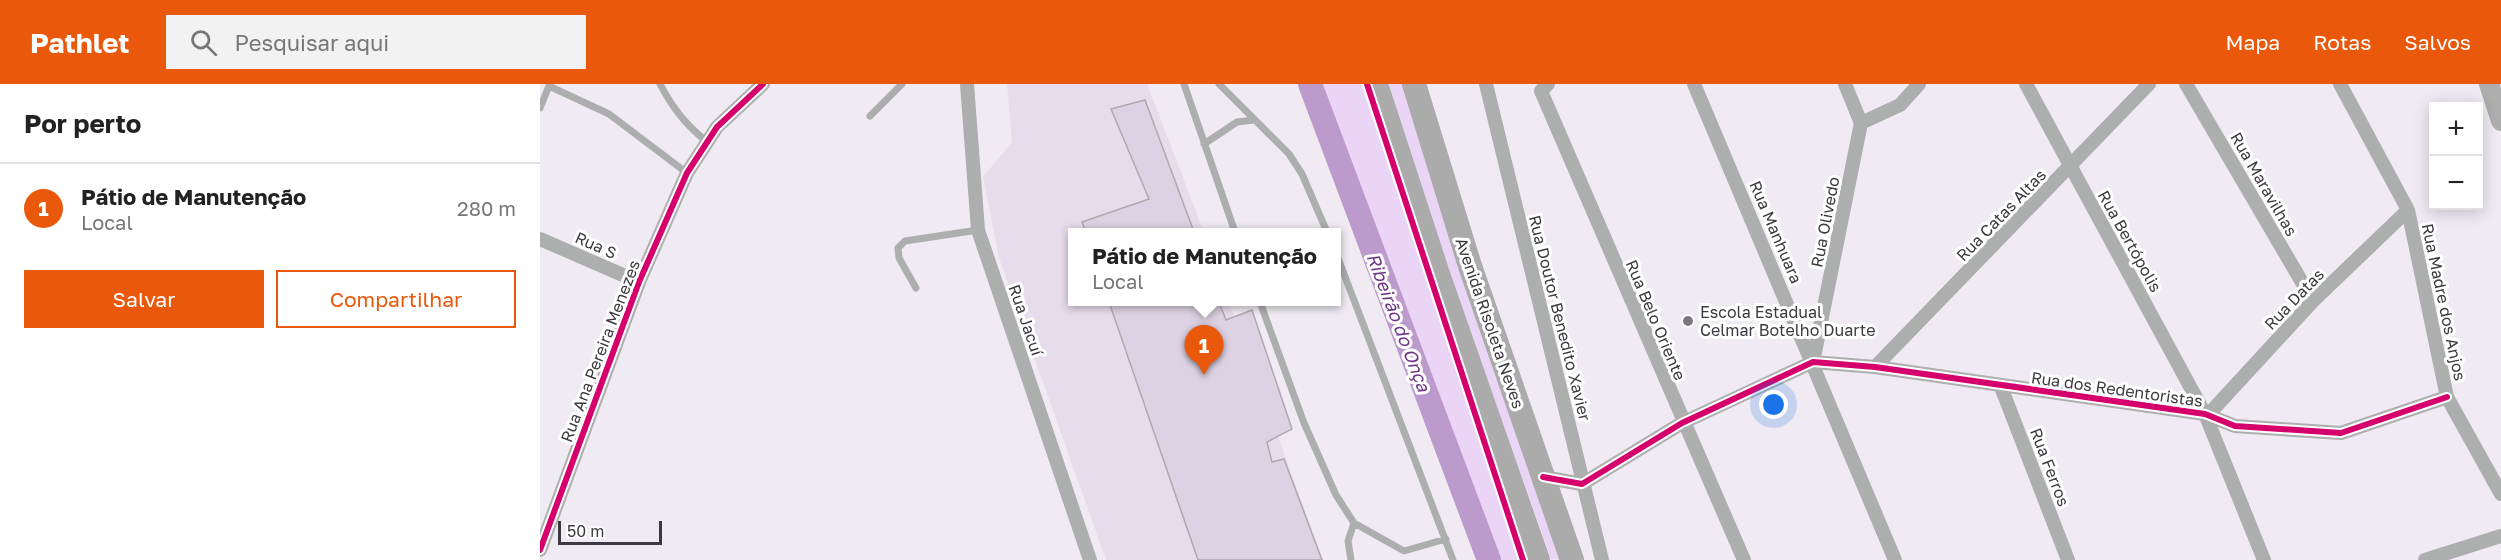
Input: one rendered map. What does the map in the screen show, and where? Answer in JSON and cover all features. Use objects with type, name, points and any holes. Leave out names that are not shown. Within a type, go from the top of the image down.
[{"type":"highway","name":"Avenida Risoleta Neves","points":[[1376,84],[1442,285],[1538,560]]},
{"type":"highway","name":"Avenida Risoleta Neves","points":[[1414,84],[1470,266],[1572,560]]},
{"type":"street","name":"Rua Ana Pereira Menezes","points":[[540,550],[639,282],[687,172],[706,141],[763,84]]},
{"type":"street","name":"Rua Jacuí","points":[[967,84],[978,230],[1090,560]]},
{"type":"street","name":"Rua Doutor Benedito Xavier","points":[[1486,84],[1602,560]]},
{"type":"street","name":"Rua Manhuara","points":[[1694,84],[1813,362],[1890,558]]},
{"type":"street","points":[[1845,84],[1862,123],[1900,105],[1919,84]]},
{"type":"street","name":"Rua Bertópolis","points":[[2026,84],[2206,414],[2264,560]]},
{"type":"street","name":"Rua Catas Altas","points":[[1875,367],[2148,84]]},
{"type":"street","name":"Rua Maravilhas","points":[[2186,84],[2313,301]]},
{"type":"street","name":"Rua Madre dos Anjos","points":[[2340,84],[2408,210],[2447,397],[2501,494]]},
{"type":"street","points":[[2489,84],[2501,121]]},
{"type":"street","name":"Rua Belo Oriente","points":[[1545,88],[1682,423],[1743,560]]},
{"type":"street","name":"Rua Olivedo","points":[[1813,362],[1862,123]]},
{"type":"street","name":"Rua Datas","points":[[2206,414],[2313,301],[2408,210]]},
{"type":"street","name":"Rua S","points":[[540,239],[639,282]]},
{"type":"street","points":[[1543,477],[1582,484],[1682,423],[1813,362]]},
{"type":"street","name":"Rua dos Redentoristas","points":[[1813,362],[1875,367],[2001,387],[2206,414],[2235,426],[2341,433],[2447,397]]},
{"type":"street","name":"Rua Ferros","points":[[2001,387],[2068,560]]},
{"type":"street","points":[[2425,560],[2501,536]]},
{"type":"lane","points":[[660,84],[672,107],[689,128],[706,141]]},
{"type":"lane","points":[[870,116],[902,84]]},
{"type":"lane","points":[[1184,84],[1234,228]]},
{"type":"lane","points":[[1219,84],[1289,154],[1302,174],[1325,228]]},
{"type":"lane","points":[[540,108],[549,85],[609,114],[687,172]]},
{"type":"lane","points":[[1204,144],[1237,122],[1254,120]]},
{"type":"lane","points":[[916,288],[899,258],[898,248],[905,241],[978,230]]},
{"type":"lane","points":[[1341,266],[1453,560]]},
{"type":"lane","points":[[1261,306],[1304,423],[1336,495],[1354,523],[1404,551],[1446,539]]},
{"type":"lane","points":[[1351,560],[1348,541],[1354,523]]},
{"type":"lane","points":[[1404,551],[1406,560]]},
{"type":"shaded area","points":[[1007,84],[1147,84],[1202,228],[1068,228],[1068,306],[1230,306],[1323,560],[1106,560],[999,258],[983,177],[1012,142]]},
{"type":"shaded area","points":[[1315,84],[1361,84],[1519,560],[1492,560],[1445,423]]},
{"type":"shaded area","points":[[1389,84],[1403,84],[1563,560],[1551,559],[1446,263]]},
{"type":"building","points":[[1145,100],[1193,228],[1084,228],[1082,222],[1149,199],[1111,109]]},
{"type":"building","points":[[1110,306],[1221,306],[1226,320],[1252,310],[1292,429],[1267,442],[1272,462],[1284,459],[1322,560],[1198,560]]},
{"type":"waterway","name":"Ribeirão do Onça","points":[[1310,84],[1489,560]]},
{"type":"cycle path","points":[[540,550],[639,282],[687,173],[717,127],[763,84]]},
{"type":"cycle path","points":[[1367,84],[1523,560]]},
{"type":"cycle path","points":[[1543,477],[1582,484],[1682,423],[1813,362],[1875,367],[2205,414],[2235,426],[2341,433],[2447,397]]},
{"type":"place","name":"Escola Estadual Celmar Botelho Duarte","points":[[1688,321]]},
{"type":"place","name":"Pátio de Manutenção","points":[[1204,375]]}]
